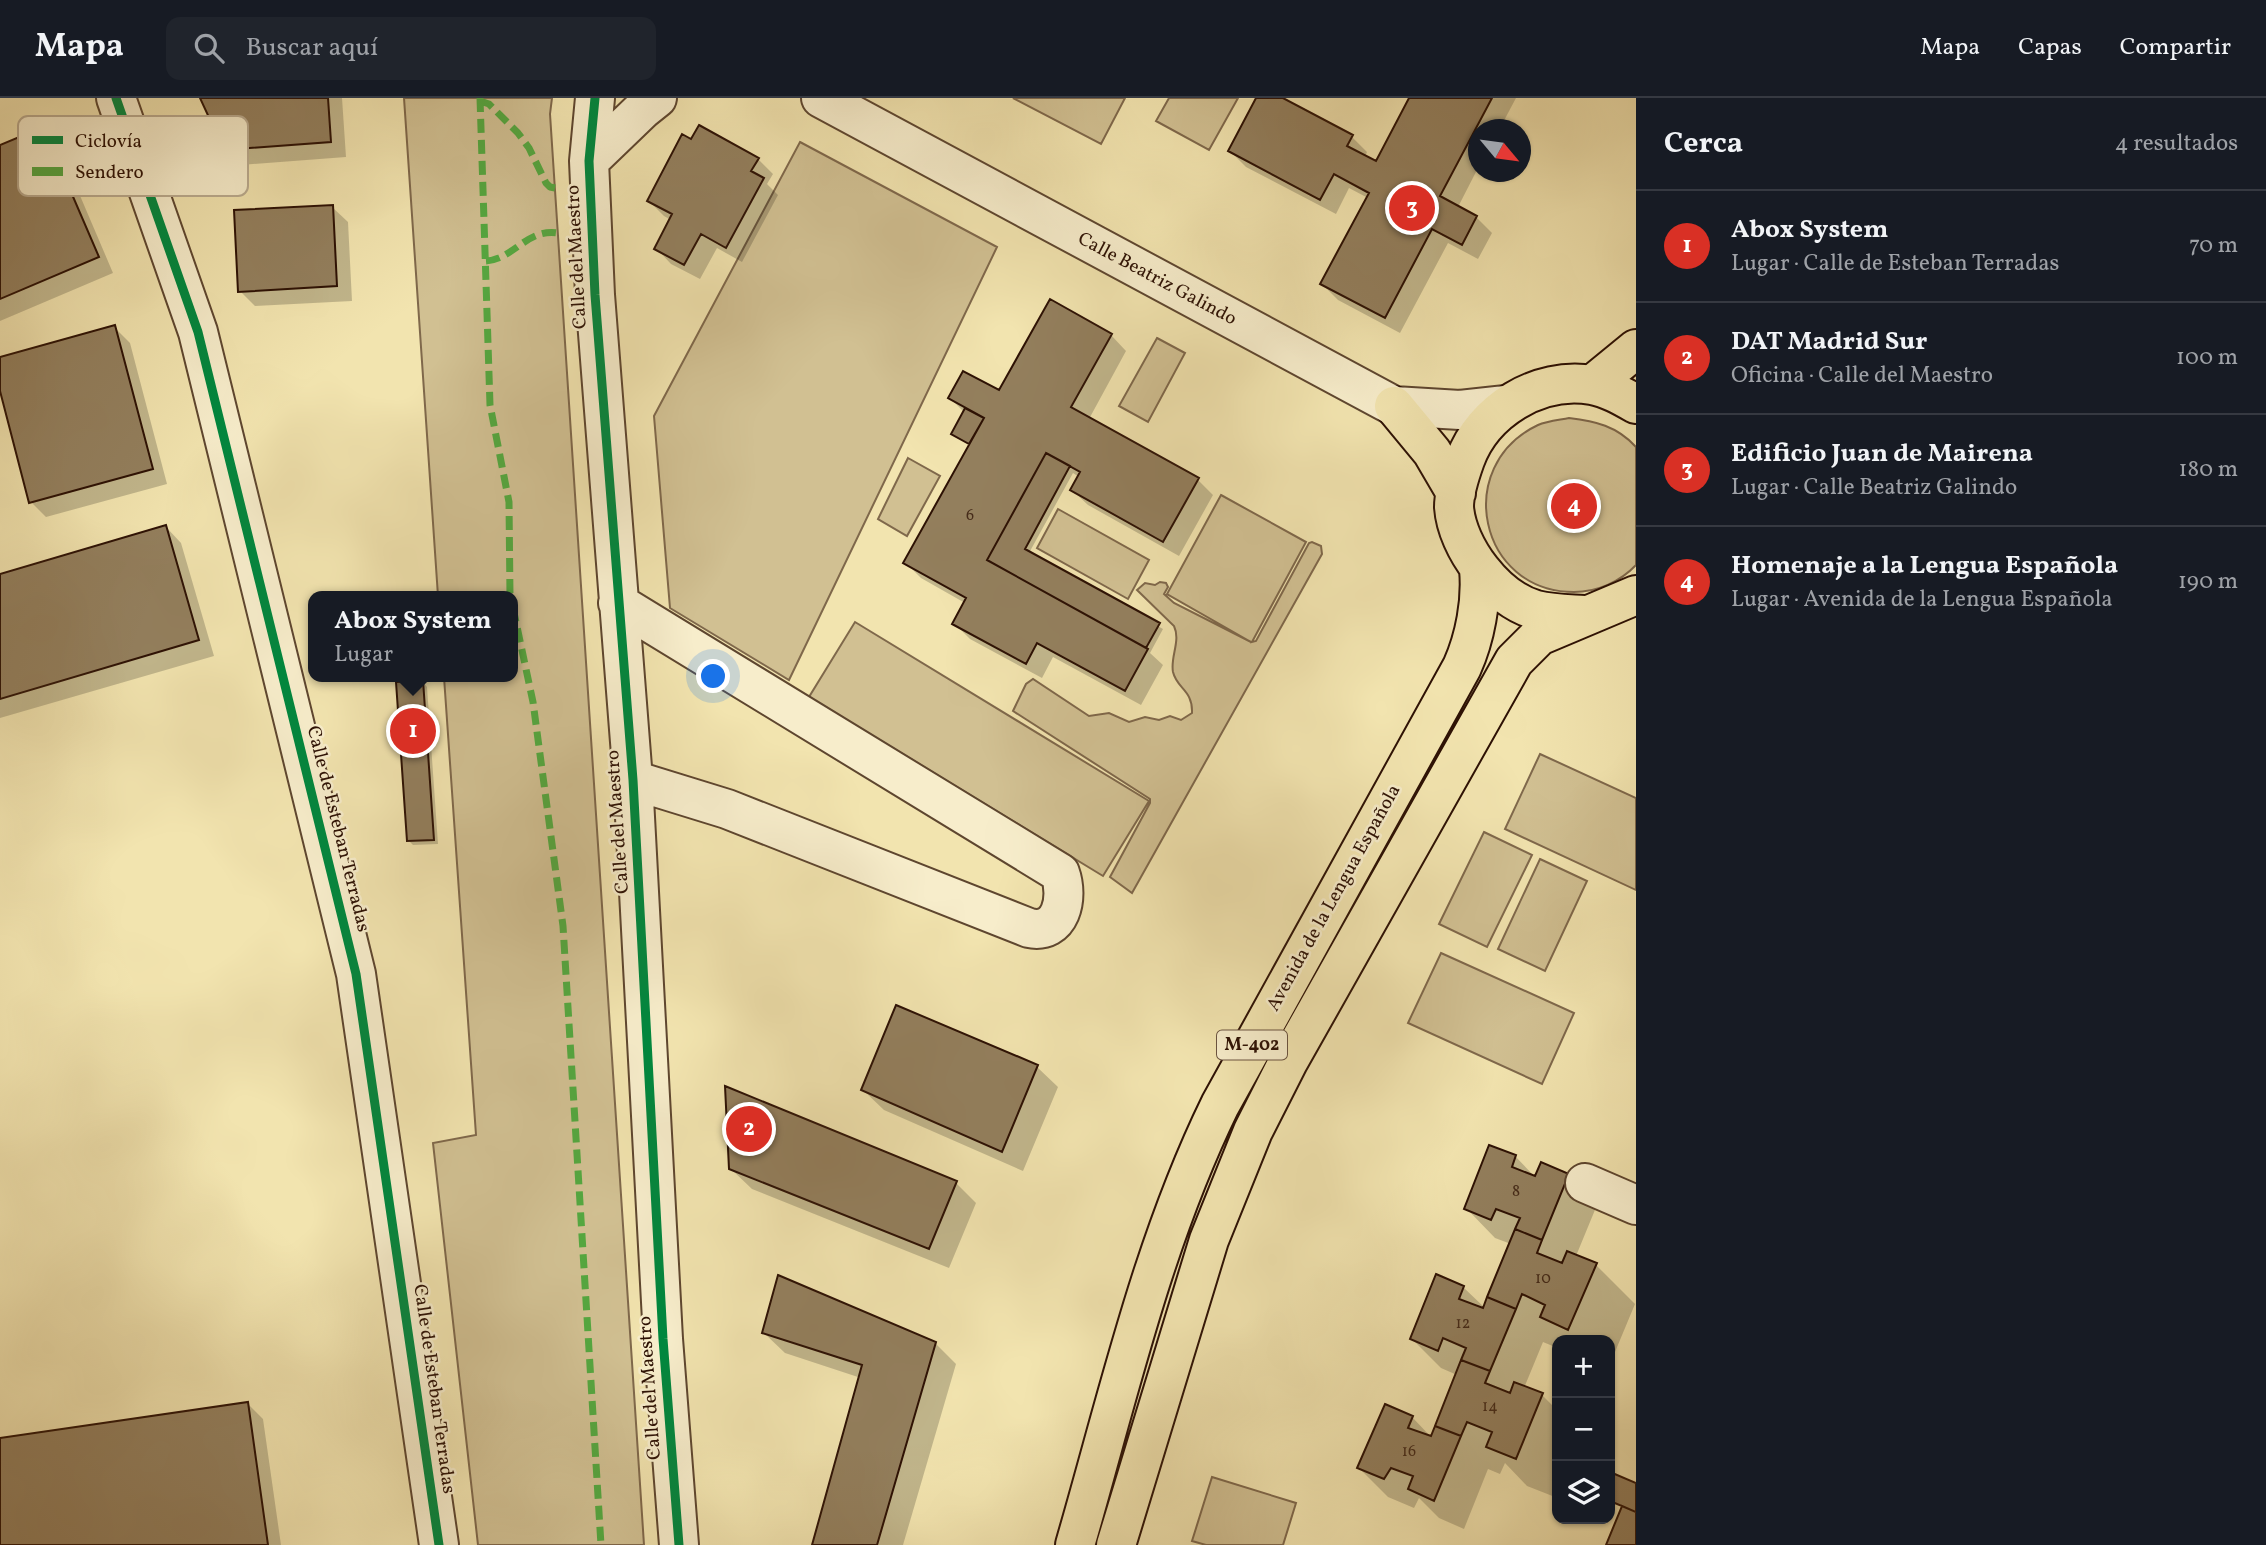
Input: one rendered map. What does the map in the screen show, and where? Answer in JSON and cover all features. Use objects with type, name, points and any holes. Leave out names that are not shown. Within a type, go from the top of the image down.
[{"type":"highway","points":[[1592,385],[1636,349]]},
{"type":"highway","points":[[1394,406],[1459,481],[1471,444],[1489,421],[1506,405],[1537,391],[1565,384],[1592,385],[1618,393],[1636,404]]},
{"type":"highway","name":"Avenida de la Lengua Española","points":[[1075,1545],[1143,1309],[1195,1156],[1252,1045],[1462,667],[1475,624],[1480,582],[1454,507],[1459,481]]},
{"type":"highway","name":"M-402","points":[[1471,554],[1510,596],[1535,610],[1588,615],[1636,595]]},
{"type":"highway","name":"Avenida de la Lengua Española","points":[[1116,1545],[1209,1240],[1236,1169],[1282,1074],[1514,661],[1539,636],[1588,615]]},
{"type":"street","name":"Calle de Esteban Terradas","points":[[116,98],[122,116]]},
{"type":"street","name":"Calle del Maestro","points":[[595,98],[589,161],[595,295],[634,780],[663,1339],[679,1545]]},
{"type":"street","points":[[589,161],[657,98]]},
{"type":"street","name":"Calle Beatriz Galindo","points":[[821,98],[1394,406],[1460,410],[1506,405]]},
{"type":"street","name":"Calle de Esteban Terradas","points":[[150,196],[198,332],[356,974],[439,1545]]},
{"type":"street","points":[[618,603],[1060,873],[1065,894],[1062,905],[1050,927],[1044,930],[1029,928],[727,809],[634,780]]},
{"type":"street","points":[[1585,1183],[1636,1205]]},
{"type":"shaded area","points":[[404,98],[552,98],[550,114],[644,1545],[478,1545],[433,1143],[476,1135],[444,682],[518,682],[518,591],[438,591]]},
{"type":"shaded area","points":[[1013,98],[1125,98],[1101,144]]},
{"type":"shaded area","points":[[1169,98],[1238,98],[1209,150],[1156,121]]},
{"type":"shaded area","points":[[800,142],[997,247],[789,680],[670,608],[654,416]]},
{"type":"shaded area","points":[[1157,338],[1185,353],[1148,422],[1119,406]]},
{"type":"shaded area","points":[[1569,418],[1605,426],[1621,434],[1636,447],[1636,565],[1608,585],[1574,592],[1542,587],[1516,572],[1498,550],[1488,524],[1487,496],[1494,468],[1511,444],[1538,425]]},
{"type":"shaded area","points":[[908,458],[940,476],[907,536],[878,519]]},
{"type":"shaded area","points":[[1221,495],[1306,542],[1252,642],[1256,641],[1309,543],[1321,546],[1322,554],[1132,893],[1110,877],[1150,799],[1013,711],[1026,684],[1033,679],[1089,716],[1109,713],[1129,722],[1145,717],[1159,720],[1170,716],[1181,720],[1192,713],[1190,699],[1173,672],[1176,637],[1174,626],[1137,590],[1145,583],[1166,583],[1168,587],[1164,594],[1174,603],[1251,642],[1167,594]]},
{"type":"shaded area","points":[[1058,509],[1149,560],[1128,599],[1037,548]]},
{"type":"shaded area","points":[[855,622],[1149,801],[1103,876],[809,697]]},
{"type":"shaded area","points":[[1540,754],[1636,798],[1636,890],[1505,829]]},
{"type":"shaded area","points":[[1484,832],[1532,855],[1487,947],[1439,924]]},
{"type":"shaded area","points":[[1540,859],[1587,881],[1545,971],[1498,949]]},
{"type":"shaded area","points":[[1441,953],[1574,1013],[1542,1084],[1408,1023]]},
{"type":"shaded area","points":[[1212,1477],[1296,1503],[1283,1545],[1206,1545],[1192,1541]]},
{"type":"building","points":[[200,98],[328,98],[331,142],[248,148],[248,116],[208,116]]},
{"type":"building","points":[[1256,98],[1283,98],[1353,135],[1347,146],[1376,161],[1409,98],[1492,98],[1481,119],[1468,119],[1468,143],[1440,196],[1477,216],[1462,245],[1432,229],[1385,318],[1320,284],[1369,193],[1334,174],[1320,200],[1228,151]]},
{"type":"building","points":[[699,125],[759,158],[751,171],[764,178],[726,248],[701,234],[684,265],[654,249],[672,214],[647,201],[682,134],[691,139]]},
{"type":"building","points":[[18,137],[18,196],[73,196],[99,257],[0,299],[0,145]]},
{"type":"building","points":[[333,205],[337,286],[238,292],[234,210]]},
{"type":"building","points":[[1050,299],[1112,334],[1071,407],[1199,478],[1163,542],[1070,490],[1080,472],[1046,453],[987,560],[1148,649],[1125,691],[1037,643],[1026,664],[952,624],[966,598],[903,563],[984,418],[948,398],[963,371],[999,390]]},
{"type":"building","points":[[115,325],[153,469],[29,503],[0,391],[0,357]]},
{"type":"building","points":[[965,408],[984,418],[969,444],[951,434]]},
{"type":"building","points":[[965,408],[984,418],[969,444],[951,434]]},
{"type":"building","points":[[1046,453],[1070,466],[1025,549],[1160,623],[1146,648],[987,560]]},
{"type":"building","points":[[166,525],[199,640],[0,699],[0,574]]},
{"type":"building","points":[[396,682],[423,682],[434,840],[407,841]]},
{"type":"building","points":[[896,1005],[1038,1065],[1002,1152],[861,1090]]},
{"type":"building","points":[[725,1086],[957,1181],[929,1249],[729,1169]]},
{"type":"building","points":[[1489,1145],[1516,1155],[1512,1167],[1535,1176],[1541,1162],[1569,1174],[1542,1240],[1515,1229],[1520,1218],[1496,1209],[1491,1220],[1464,1209]]},
{"type":"building","points":[[1515,1229],[1542,1240],[1537,1253],[1562,1263],[1567,1251],[1597,1263],[1568,1330],[1540,1317],[1545,1305],[1522,1294],[1516,1309],[1487,1297]]},
{"type":"building","points":[[1436,1274],[1464,1286],[1459,1299],[1483,1308],[1487,1297],[1516,1309],[1490,1371],[1461,1360],[1466,1348],[1443,1338],[1438,1351],[1410,1339]]},
{"type":"building","points":[[778,1275],[936,1342],[877,1545],[812,1545],[862,1365],[762,1333]]},
{"type":"building","points":[[1461,1360],[1490,1371],[1485,1383],[1510,1393],[1514,1382],[1543,1393],[1516,1459],[1486,1447],[1492,1432],[1467,1422],[1461,1436],[1435,1426]]},
{"type":"building","points":[[248,1402],[268,1545],[0,1545],[0,1438]]},
{"type":"building","points":[[1385,1404],[1413,1416],[1408,1428],[1431,1436],[1435,1426],[1461,1436],[1434,1501],[1408,1489],[1413,1476],[1391,1468],[1384,1479],[1357,1468]]},
{"type":"building","points":[[1615,1474],[1636,1483],[1636,1512],[1615,1503]]},
{"type":"building","points":[[1622,1506],[1636,1512],[1636,1545],[1606,1545]]},
{"type":"marked path","points":[[480,98],[490,405],[509,502],[510,591]]},
{"type":"marked path","points":[[480,101],[489,104],[518,133],[529,148],[546,183],[555,188]]},
{"type":"marked path","points":[[486,261],[505,255],[538,235],[558,233]]},
{"type":"marked path","points":[[518,632],[533,702],[563,926],[601,1545]]},
{"type":"cycle path","points":[[116,98],[122,116]]},
{"type":"cycle path","points":[[595,98],[589,161],[595,295],[633,780],[663,1339],[679,1545]]},
{"type":"cycle path","points":[[150,196],[198,332],[356,974],[439,1545]]},
{"type":"place","name":"Edificio Juan de Mairena","points":[[1412,208]]},
{"type":"place","name":"Homenaje a la Lengua Española","points":[[1574,506]]},
{"type":"place","name":"Abox System","points":[[413,731]]},
{"type":"place","name":"DAT Madrid Sur","points":[[749,1129]]}]
